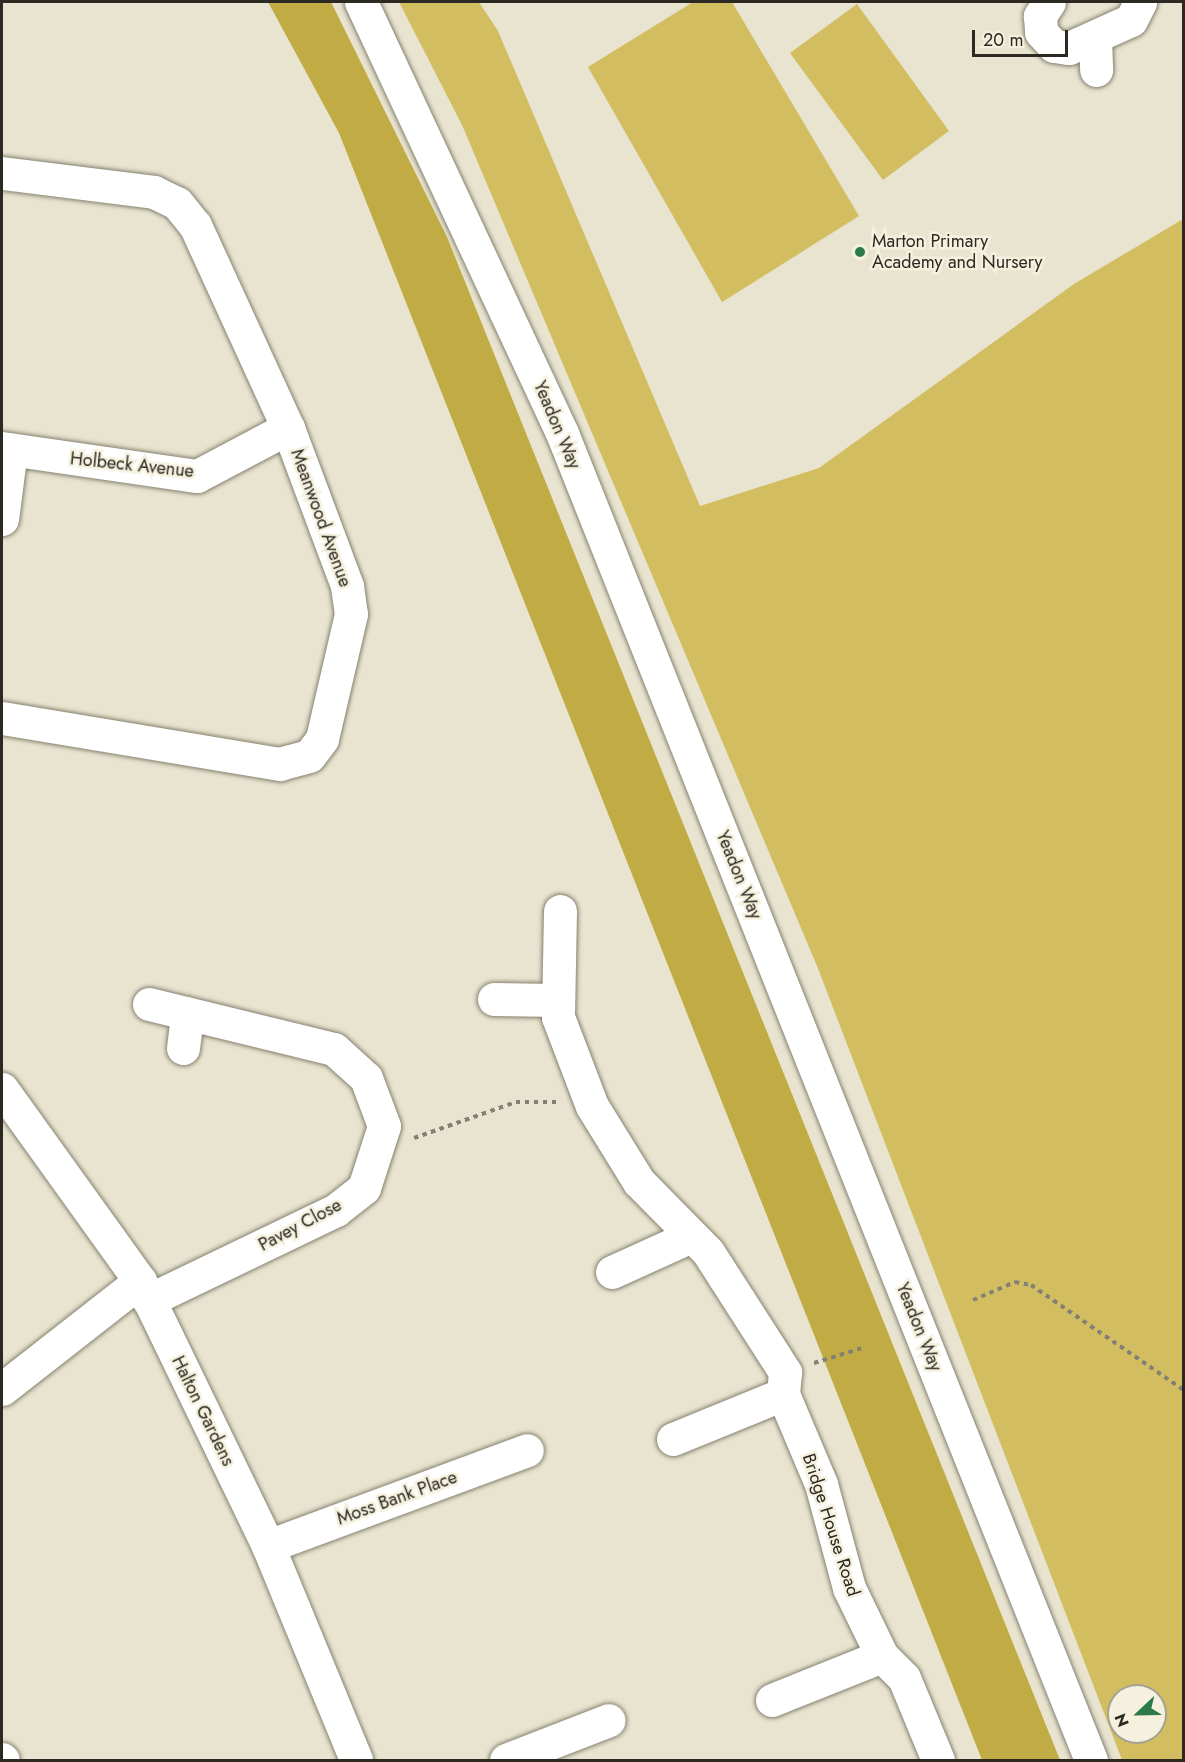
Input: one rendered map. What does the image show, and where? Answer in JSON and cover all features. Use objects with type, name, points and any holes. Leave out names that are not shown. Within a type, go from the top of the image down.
[{"type":"street","name":"Yeadon Way","points":[[361,2],[562,433],[1091,1761]]},
{"type":"street","points":[[1049,2],[1040,16],[1041,32],[1054,46],[1069,48],[1131,20],[1140,2]]},
{"type":"street","points":[[1095,37],[1096,70]]},
{"type":"street","name":"Meanwood Avenue","points":[[2,173],[154,192],[177,203],[195,225],[288,428],[347,586],[351,614],[322,739],[309,756],[280,764],[2,718]]},
{"type":"street","name":"Holbeck Avenue","points":[[6,449],[197,476],[288,428]]},
{"type":"street","points":[[2,519],[6,449]]},
{"type":"street","name":"Bridge House Road","points":[[560,911],[558,1017],[592,1106],[639,1182],[690,1236],[734,1288],[784,1383],[821,1484],[849,1588],[882,1656],[904,1678],[939,1761]]},
{"type":"street","points":[[494,999],[558,1000]]},
{"type":"street","name":"Pavey Close","points":[[2,1389],[144,1291],[336,1210],[364,1188],[379,1150],[384,1126],[366,1078],[334,1048],[149,1004]]},
{"type":"street","points":[[183,1048],[187,1013]]},
{"type":"street","name":"Halton Gardens","points":[[2,1089],[144,1291],[268,1546],[356,1761]]},
{"type":"street","points":[[612,1272],[690,1236]]},
{"type":"street","points":[[673,1439],[784,1383]]},
{"type":"street","name":"Moss Bank Place","points":[[268,1546],[527,1450]]},
{"type":"street","points":[[772,1700],[882,1656]]},
{"type":"street","points":[[506,1761],[609,1720]]},
{"type":"path","points":[[379,1150],[516,1102],[592,1106]]},
{"type":"path","points":[[973,1300],[1016,1282],[1031,1285],[1184,1390]]},
{"type":"path","points":[[784,1383],[862,1348]]},
{"type":"shaded area","points":[[268,2],[331,2],[447,237],[1060,1760],[982,1760],[339,133]]},
{"type":"shaded area","points":[[399,2],[479,2],[498,31],[700,506],[819,468],[1074,284],[1183,219],[1183,1760],[1122,1760],[1116,1744],[1167,1744],[1167,1684],[1107,1684],[1107,1721],[817,966],[462,125]]},
{"type":"shaded area","points":[[693,2],[732,2],[859,216],[722,302],[588,67]]},
{"type":"shaded area","points":[[857,4],[949,131],[883,180],[790,53]]},
{"type":"place","name":"Marton Primary Academy and Nursery","points":[[860,252]]}]
